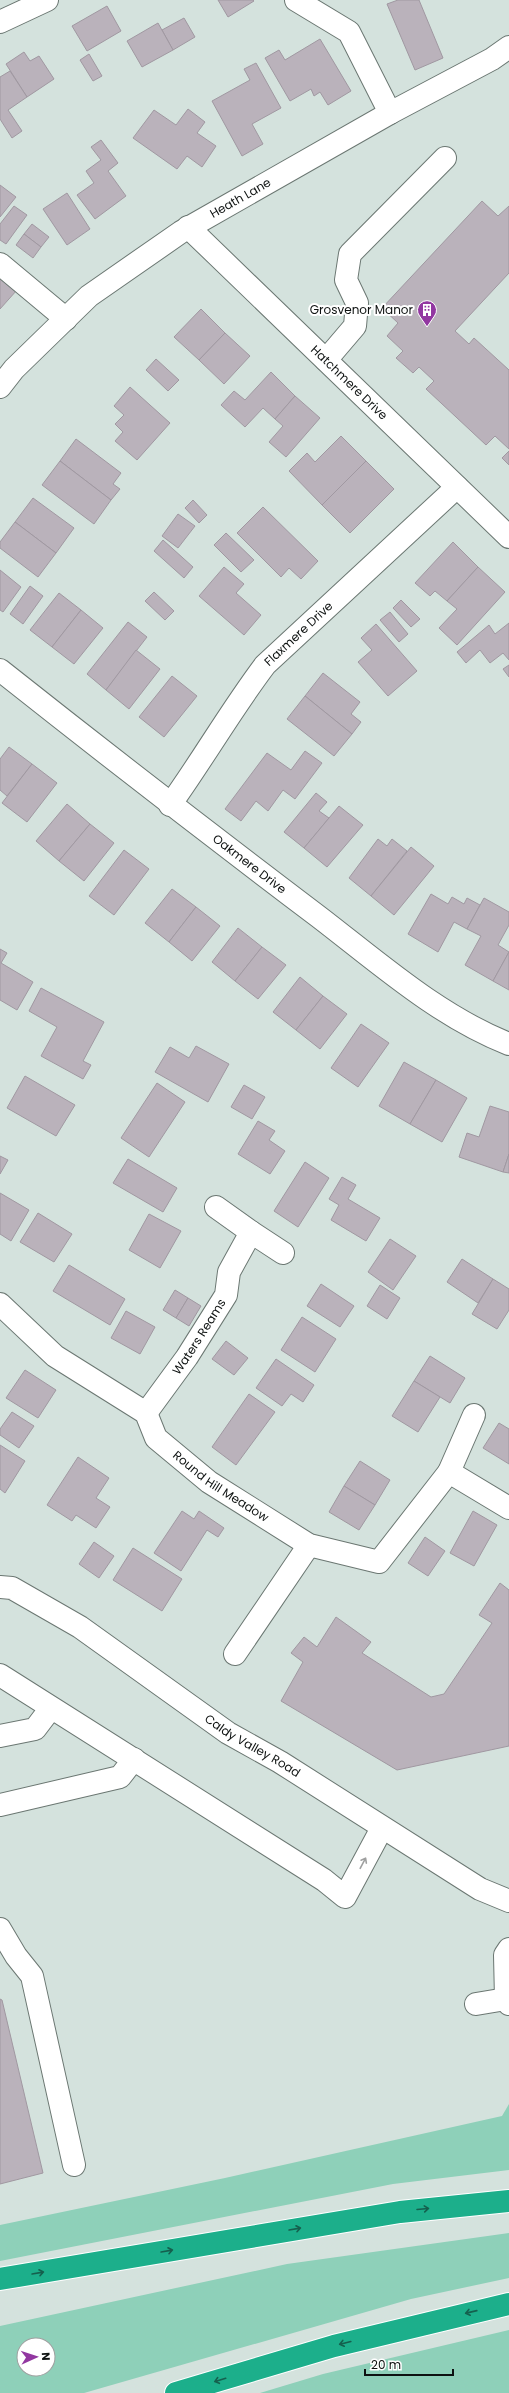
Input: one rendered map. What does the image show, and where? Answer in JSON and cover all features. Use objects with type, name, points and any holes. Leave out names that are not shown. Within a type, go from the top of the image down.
[{"type":"highway","points":[[0,2279],[400,2212],[509,2201]]},
{"type":"highway","points":[[176,2393],[334,2346],[509,2304]]},
{"type":"street","points":[[0,22],[47,0]]},
{"type":"street","points":[[296,0],[349,32],[390,113]]},
{"type":"street","name":"Heath Lane","points":[[0,387],[14,369],[89,296],[188,228],[390,113],[492,59],[509,47]]},
{"type":"street","points":[[326,360],[355,326],[357,303],[346,280],[350,254],[445,158]]},
{"type":"street","name":"Hatchmere Drive","points":[[188,228],[509,537]]},
{"type":"street","points":[[0,264],[66,319]]},
{"type":"street","name":"Flaxmere Drive","points":[[170,805],[200,763],[239,700],[265,665],[457,487]]},
{"type":"street","name":"Oakmere Drive","points":[[0,670],[170,805],[432,1002],[480,1032],[509,1044]]},
{"type":"street","points":[[216,1206],[251,1232],[284,1253]]},
{"type":"street","name":"Waters Reams","points":[[146,1414],[187,1357],[226,1295],[229,1272],[251,1232]]},
{"type":"street","points":[[0,1304],[55,1356],[146,1414]]},
{"type":"street","name":"Round Hill Meadow","points":[[146,1414],[156,1438],[209,1482],[309,1545],[379,1562],[449,1472],[474,1415]]},
{"type":"street","points":[[449,1472],[509,1508]]},
{"type":"street","points":[[235,1654],[309,1545]]},
{"type":"street","name":"Caldy Valley Road","points":[[0,1587],[12,1588],[80,1627],[228,1733],[280,1762],[480,1889],[509,1901]]},
{"type":"street","points":[[0,1675],[324,1880],[345,1897],[382,1828]]},
{"type":"street","points":[[0,1736],[36,1729],[51,1708]]},
{"type":"street","points":[[0,1805],[120,1777],[134,1759]]},
{"type":"street","points":[[0,1929],[16,1956],[32,1976],[74,2164]]},
{"type":"street","points":[[476,2004],[507,2001],[505,1955],[509,1949]]},
{"type":"green space","points":[[509,2104],[509,2170],[393,2184],[0,2261],[0,2225],[225,2178],[502,2116]]},
{"type":"green space","points":[[509,2233],[509,2278],[411,2299],[84,2393],[0,2393],[0,2326],[287,2264]]},
{"type":"green space","points":[[509,2330],[509,2393],[260,2393],[323,2374]]},
{"type":"building","points":[[218,0],[253,0],[254,1],[228,17]]},
{"type":"building","points":[[398,0],[419,0],[443,58],[415,70],[387,4]]},
{"type":"building","points":[[107,6],[121,31],[87,51],[72,26]]},
{"type":"building","points":[[184,18],[195,37],[173,50],[162,30]]},
{"type":"building","points":[[158,23],[173,50],[142,67],[127,41]]},
{"type":"building","points":[[320,39],[351,91],[328,105],[320,92],[314,96],[311,89],[290,101],[265,58],[279,50],[285,60]]},
{"type":"building","points":[[24,52],[30,61],[39,56],[54,79],[27,97],[6,64]]},
{"type":"building","points":[[89,54],[102,76],[93,81],[80,60]]},
{"type":"building","points":[[256,63],[281,108],[252,124],[263,144],[242,156],[212,101],[250,80],[244,69]]},
{"type":"building","points":[[10,71],[27,97],[8,110],[22,131],[12,138],[0,119],[0,77]]},
{"type":"building","points":[[188,109],[205,122],[197,133],[216,146],[202,167],[187,156],[177,169],[133,138],[154,110],[176,125]]},
{"type":"building","points":[[101,140],[118,163],[108,171],[126,196],[95,219],[77,195],[94,183],[86,171],[101,160],[91,147]]},
{"type":"building","points":[[0,185],[16,197],[0,217]]},
{"type":"building","points":[[67,193],[90,229],[67,245],[43,209]]},
{"type":"building","name":"Grosvenor Manor","points":[[482,201],[498,216],[509,206],[509,273],[455,331],[469,344],[474,338],[509,370],[509,449],[495,436],[486,445],[426,389],[434,381],[419,367],[413,373],[396,358],[403,351],[387,336],[398,323],[382,308]]},
{"type":"building","points":[[14,206],[27,215],[6,244],[0,240],[0,224]]},
{"type":"building","points":[[32,224],[49,237],[41,247],[24,234]]},
{"type":"building","points":[[24,234],[41,247],[33,258],[16,245]]},
{"type":"building","points":[[0,275],[17,290],[0,309]]},
{"type":"building","points":[[201,309],[225,333],[199,360],[174,337]]},
{"type":"building","points":[[225,333],[250,356],[224,384],[199,360]]},
{"type":"building","points":[[156,359],[179,380],[168,391],[146,370]]},
{"type":"building","points":[[271,372],[295,396],[275,419],[263,408],[245,427],[221,405],[234,391],[245,400]]},
{"type":"building","points":[[130,387],[170,423],[137,460],[115,441],[123,432],[115,424],[124,415],[114,406]]},
{"type":"building","points":[[295,396],[320,418],[286,457],[269,442],[283,426],[275,419]]},
{"type":"building","points":[[341,436],[366,461],[322,505],[289,471],[307,453],[315,462]]},
{"type":"building","points":[[76,439],[121,473],[113,484],[120,489],[111,500],[60,461]]},
{"type":"building","points":[[509,451],[509,465],[502,458]]},
{"type":"building","points":[[60,461],[111,500],[94,524],[42,485]]},
{"type":"building","points":[[366,461],[394,489],[350,533],[322,505]]},
{"type":"building","points":[[33,498],[74,528],[56,553],[15,522]]},
{"type":"building","points":[[193,500],[207,515],[199,523],[185,508]]},
{"type":"building","points":[[263,507],[318,561],[301,579],[289,568],[281,577],[237,533]]},
{"type":"building","points":[[178,514],[195,526],[178,548],[162,536]]},
{"type":"building","points":[[15,522],[56,553],[38,577],[0,548],[0,542]]},
{"type":"building","points":[[226,533],[254,560],[241,572],[214,545]]},
{"type":"building","points":[[163,540],[193,567],[184,578],[154,551]]},
{"type":"building","points":[[453,542],[478,567],[447,601],[435,591],[430,596],[415,583]]},
{"type":"building","points":[[224,567],[244,584],[236,593],[261,615],[244,635],[199,596]]},
{"type":"building","points":[[478,567],[505,592],[457,645],[439,628],[457,609],[447,601]]},
{"type":"building","points":[[0,570],[21,587],[3,612],[0,610]]},
{"type":"building","points":[[30,586],[43,596],[23,624],[10,614]]},
{"type":"building","points":[[154,592],[174,611],[165,620],[145,601]]},
{"type":"building","points":[[59,593],[81,610],[52,647],[30,630]]},
{"type":"building","points":[[401,600],[420,619],[411,627],[393,608]]},
{"type":"building","points":[[81,610],[103,628],[74,664],[52,647]]},
{"type":"building","points":[[390,612],[408,634],[399,642],[380,620]]},
{"type":"building","points":[[128,622],[147,637],[106,690],[87,674]]},
{"type":"building","points":[[509,623],[509,660],[503,653],[490,663],[480,650],[466,663],[457,652],[489,625],[495,634]]},
{"type":"building","points":[[376,624],[417,671],[388,696],[358,662],[372,650],[361,638]]},
{"type":"building","points":[[136,650],[160,669],[129,709],[106,690]]},
{"type":"building","points":[[509,665],[509,677],[503,669]]},
{"type":"building","points":[[323,673],[360,702],[351,714],[361,722],[352,734],[305,696]]},
{"type":"building","points":[[172,676],[197,696],[164,737],[139,717]]},
{"type":"building","points":[[305,696],[352,734],[334,756],[287,719]]},
{"type":"building","points":[[9,747],[32,764],[7,796],[0,790],[0,759]]},
{"type":"building","points":[[305,751],[322,763],[295,799],[283,790],[268,811],[256,801],[241,821],[225,809],[267,753],[291,770]]},
{"type":"building","points":[[32,764],[57,783],[27,822],[2,803]]},
{"type":"building","points":[[316,793],[327,802],[319,811],[329,818],[304,848],[284,832]]},
{"type":"building","points":[[67,804],[90,824],[59,861],[36,841]]},
{"type":"building","points":[[339,806],[363,825],[327,867],[304,848]]},
{"type":"building","points":[[90,824],[114,843],[84,881],[59,861]]},
{"type":"building","points":[[378,839],[387,846],[392,839],[407,851],[371,896],[349,878]]},
{"type":"building","points":[[411,847],[434,866],[394,915],[371,896]]},
{"type":"building","points":[[124,850],[149,869],[114,915],[89,896]]},
{"type":"building","points":[[172,889],[196,907],[169,942],[145,923]]},
{"type":"building","points":[[431,894],[448,904],[452,897],[464,904],[467,898],[480,905],[467,929],[454,922],[438,952],[408,934]]},
{"type":"building","points":[[484,898],[509,912],[509,925],[498,945],[509,952],[493,981],[465,965],[481,936],[467,929]]},
{"type":"building","points":[[196,907],[220,926],[192,961],[169,942]]},
{"type":"building","points":[[238,928],[262,947],[235,981],[212,962]]},
{"type":"building","points":[[262,947],[286,965],[258,999],[235,981]]},
{"type":"building","points":[[0,949],[7,953],[1,963],[33,982],[17,1010],[0,1000]]},
{"type":"building","points":[[509,952],[509,990],[493,981]]},
{"type":"building","points":[[300,977],[323,996],[296,1030],[273,1012]]},
{"type":"building","points":[[41,988],[104,1022],[83,1061],[91,1065],[83,1079],[41,1056],[57,1027],[29,1011]]},
{"type":"building","points":[[323,996],[347,1014],[320,1049],[296,1030]]},
{"type":"building","points":[[361,1024],[389,1043],[358,1087],[331,1068]]},
{"type":"building","points":[[196,1046],[229,1064],[208,1102],[155,1072],[170,1047],[189,1058]]},
{"type":"building","points":[[404,1062],[436,1080],[410,1124],[379,1106]]},
{"type":"building","points":[[25,1076],[75,1105],[56,1136],[7,1108]]},
{"type":"building","points":[[436,1080],[467,1098],[442,1142],[410,1124]]},
{"type":"building","points":[[157,1083],[185,1102],[149,1157],[121,1138]]},
{"type":"building","points":[[244,1085],[265,1097],[252,1119],[231,1107]]},
{"type":"building","points":[[490,1106],[509,1112],[509,1154],[503,1172],[459,1157],[467,1133],[479,1137]]},
{"type":"building","points":[[258,1121],[275,1131],[269,1140],[285,1151],[270,1174],[238,1154]]},
{"type":"building","points":[[509,1154],[509,1173],[503,1172]]},
{"type":"building","points":[[0,1156],[8,1160],[0,1174]]},
{"type":"building","points":[[128,1159],[177,1188],[163,1212],[113,1183]]},
{"type":"building","points":[[305,1162],[329,1178],[298,1227],[274,1211]]},
{"type":"building","points":[[342,1177],[356,1185],[348,1199],[380,1218],[366,1241],[331,1220],[339,1205],[329,1199]]},
{"type":"building","points":[[0,1193],[29,1210],[11,1241],[0,1234]]},
{"type":"building","points":[[38,1213],[72,1234],[54,1262],[20,1242]]},
{"type":"building","points":[[149,1214],[181,1231],[160,1268],[129,1250]]},
{"type":"building","points":[[390,1239],[416,1256],[393,1290],[368,1272]]},
{"type":"building","points":[[462,1259],[493,1279],[478,1303],[447,1282]]},
{"type":"building","points":[[69,1265],[125,1299],[110,1325],[53,1291]]},
{"type":"building","points":[[493,1279],[509,1289],[509,1310],[497,1329],[472,1314]]},
{"type":"building","points":[[321,1284],[354,1306],[340,1327],[307,1306]]},
{"type":"building","points":[[380,1285],[400,1298],[387,1319],[367,1306]]},
{"type":"building","points":[[175,1290],[188,1298],[176,1318],[163,1310]]},
{"type":"building","points":[[188,1298],[201,1306],[189,1326],[176,1318]]},
{"type":"building","points":[[126,1311],[155,1327],[140,1354],[111,1338]]},
{"type":"building","points":[[302,1317],[336,1339],[315,1372],[281,1350]]},
{"type":"building","points":[[226,1341],[248,1358],[234,1375],[212,1359]]},
{"type":"building","points":[[430,1356],[465,1378],[450,1403],[414,1381]]},
{"type":"building","points":[[276,1359],[314,1385],[303,1402],[291,1394],[282,1406],[256,1388]]},
{"type":"building","points":[[25,1370],[56,1390],[38,1418],[6,1398]]},
{"type":"building","points":[[414,1381],[440,1397],[418,1432],[392,1416]]},
{"type":"building","points":[[249,1394],[275,1412],[236,1465],[212,1447]]},
{"type":"building","points":[[12,1412],[34,1426],[19,1448],[0,1435],[0,1429]]},
{"type":"building","points":[[499,1423],[509,1429],[509,1464],[483,1448]]},
{"type":"building","points":[[0,1445],[25,1461],[5,1493],[0,1489]]},
{"type":"building","points":[[78,1457],[109,1478],[96,1498],[110,1507],[96,1528],[76,1515],[72,1521],[47,1505]]},
{"type":"building","points":[[360,1461],[390,1480],[375,1505],[344,1486]]},
{"type":"building","points":[[344,1486],[375,1505],[359,1530],[329,1512]]},
{"type":"building","points":[[182,1511],[194,1519],[199,1511],[224,1528],[218,1537],[207,1530],[181,1571],[154,1553]]},
{"type":"building","points":[[473,1511],[497,1525],[474,1566],[450,1553]]},
{"type":"building","points":[[425,1537],[445,1551],[428,1576],[408,1563]]},
{"type":"building","points":[[94,1542],[114,1556],[99,1578],[79,1564]]},
{"type":"building","points":[[133,1548],[182,1579],[162,1611],[113,1580]]},
{"type":"building","points":[[500,1583],[509,1590],[509,1746],[397,1770],[281,1701],[303,1662],[291,1653],[304,1637],[317,1647],[336,1617],[371,1642],[362,1653],[431,1697],[444,1694],[492,1623],[479,1615]]},
{"type":"building","points":[[0,1999],[2,2000],[43,2173],[0,2184]]},
{"type":"place","name":"Grosvenor Manor","points":[[427,327]]}]
